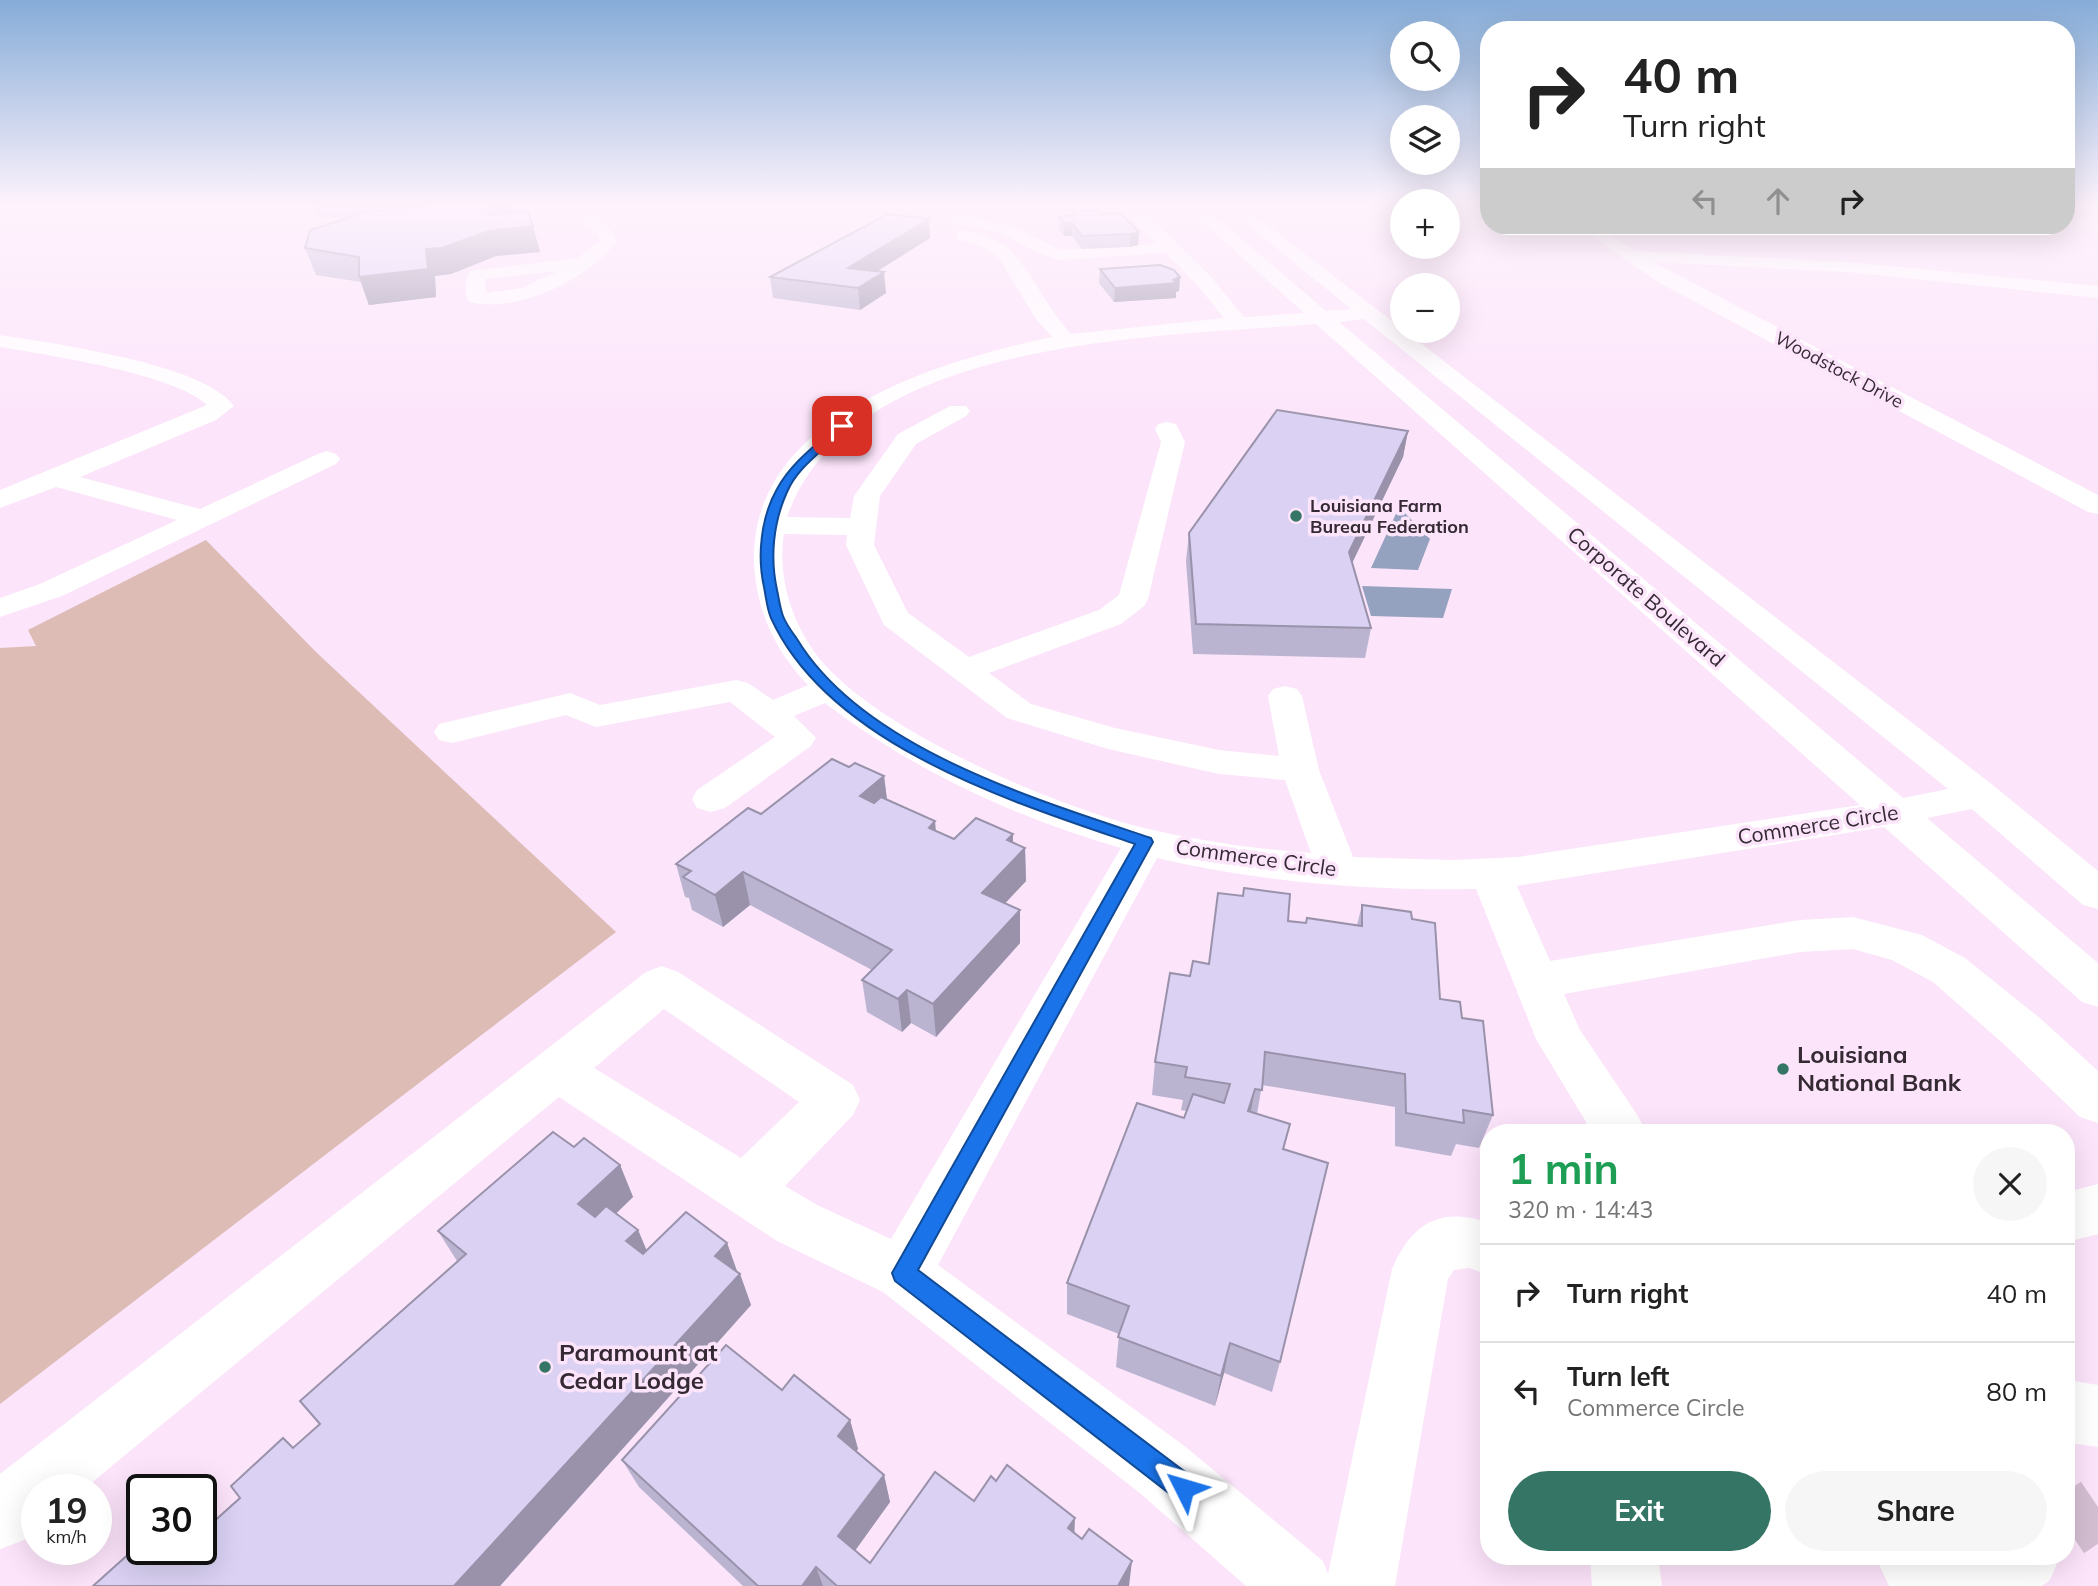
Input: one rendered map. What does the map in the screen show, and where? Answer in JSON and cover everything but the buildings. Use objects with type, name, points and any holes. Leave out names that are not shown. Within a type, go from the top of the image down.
[{"type":"street","points":[[476,280],[476,298],[490,301],[546,286],[556,280]]},
{"type":"street","points":[[1021,280],[1044,316],[1065,327]]},
{"type":"street","points":[[1201,280],[1231,314]]},
{"type":"street","name":"Corporate Boulevard","points":[[1278,280],[2098,989]]},
{"type":"street","points":[[1327,280],[1980,795],[2098,894]]},
{"type":"street","name":"Woodstock Drive","points":[[1669,280],[2098,506]]},
{"type":"street","points":[[1978,280],[2098,292]]},
{"type":"street","points":[[1196,305],[1231,314]]},
{"type":"street","name":"Commerce Circle","points":[[1369,313],[1322,318],[1231,314],[1065,327],[888,396],[828,437],[802,463],[782,490],[770,525],[766,569],[776,616],[806,665],[829,689],[873,724],[925,755],[1034,804],[1145,842],[1242,860],[1338,870],[1492,874],[1895,813],[1980,795]]},
{"type":"street","points":[[1044,316],[1065,327]]},
{"type":"street","points":[[0,500],[208,415],[222,406],[211,395],[126,364],[2,342]]},
{"type":"street","points":[[958,411],[906,439],[867,496],[860,545],[895,618],[1019,711],[1108,738],[1219,762],[1300,770]]},
{"type":"street","points":[[965,670],[1110,617],[1129,605],[1133,599],[1173,442],[1167,429]]},
{"type":"street","points":[[0,608],[51,590],[327,459]]},
{"type":"street","points":[[54,478],[202,518]]},
{"type":"street","points":[[770,525],[862,527]]},
{"type":"street","points":[[770,714],[829,689]]},
{"type":"street","points":[[452,732],[570,704],[596,716],[736,690],[798,738],[711,799]]},
{"type":"street","points":[[1285,696],[1300,770],[1338,870]]},
{"type":"street","points":[[904,1273],[1145,842]]},
{"type":"street","points":[[1492,874],[1560,1039],[1615,1124]]},
{"type":"street","points":[[1537,981],[1800,936],[1853,933],[1906,947],[1949,970],[2024,1033],[2098,1102]]},
{"type":"street","points":[[0,1516],[662,984],[835,1100],[745,1190]]},
{"type":"street","points":[[557,1070],[797,1223],[904,1273],[1164,1471],[1298,1586]]},
{"type":"street","points":[[2075,1215],[2098,1209]]},
{"type":"street","points":[[1360,1586],[1421,1269],[1438,1246],[1469,1242],[1480,1246]]},
{"type":"street","points":[[2075,1412],[2098,1416]]},
{"type":"street","points":[[1625,1565],[1627,1586]]},
{"type":"street","points":[[1915,1565],[1930,1586]]},
{"type":"shaded area","points":[[206,540],[316,652],[616,932],[0,1404],[0,648],[36,646],[28,630]]},
{"type":"water","points":[[1399,507],[1430,539],[1418,570],[1371,568]]},
{"type":"water","points":[[1362,586],[1452,589],[1443,618],[1371,616]]},
{"type":"tunnel","points":[[2075,1523],[2098,1507]]},
{"type":"place","name":"Louisiana Farm Bureau Federation","points":[[1296,516]]},
{"type":"place","name":"Louisiana National Bank","points":[[1783,1069]]},
{"type":"place","name":"Paramount at Cedar Lodge","points":[[545,1367]]},
{"type":"route","points":[[842,426],[802,463],[782,490],[770,525],[766,569],[776,616],[806,665],[829,689],[873,724],[925,755],[1034,804],[1145,842],[904,1273],[1184,1488]]}]
